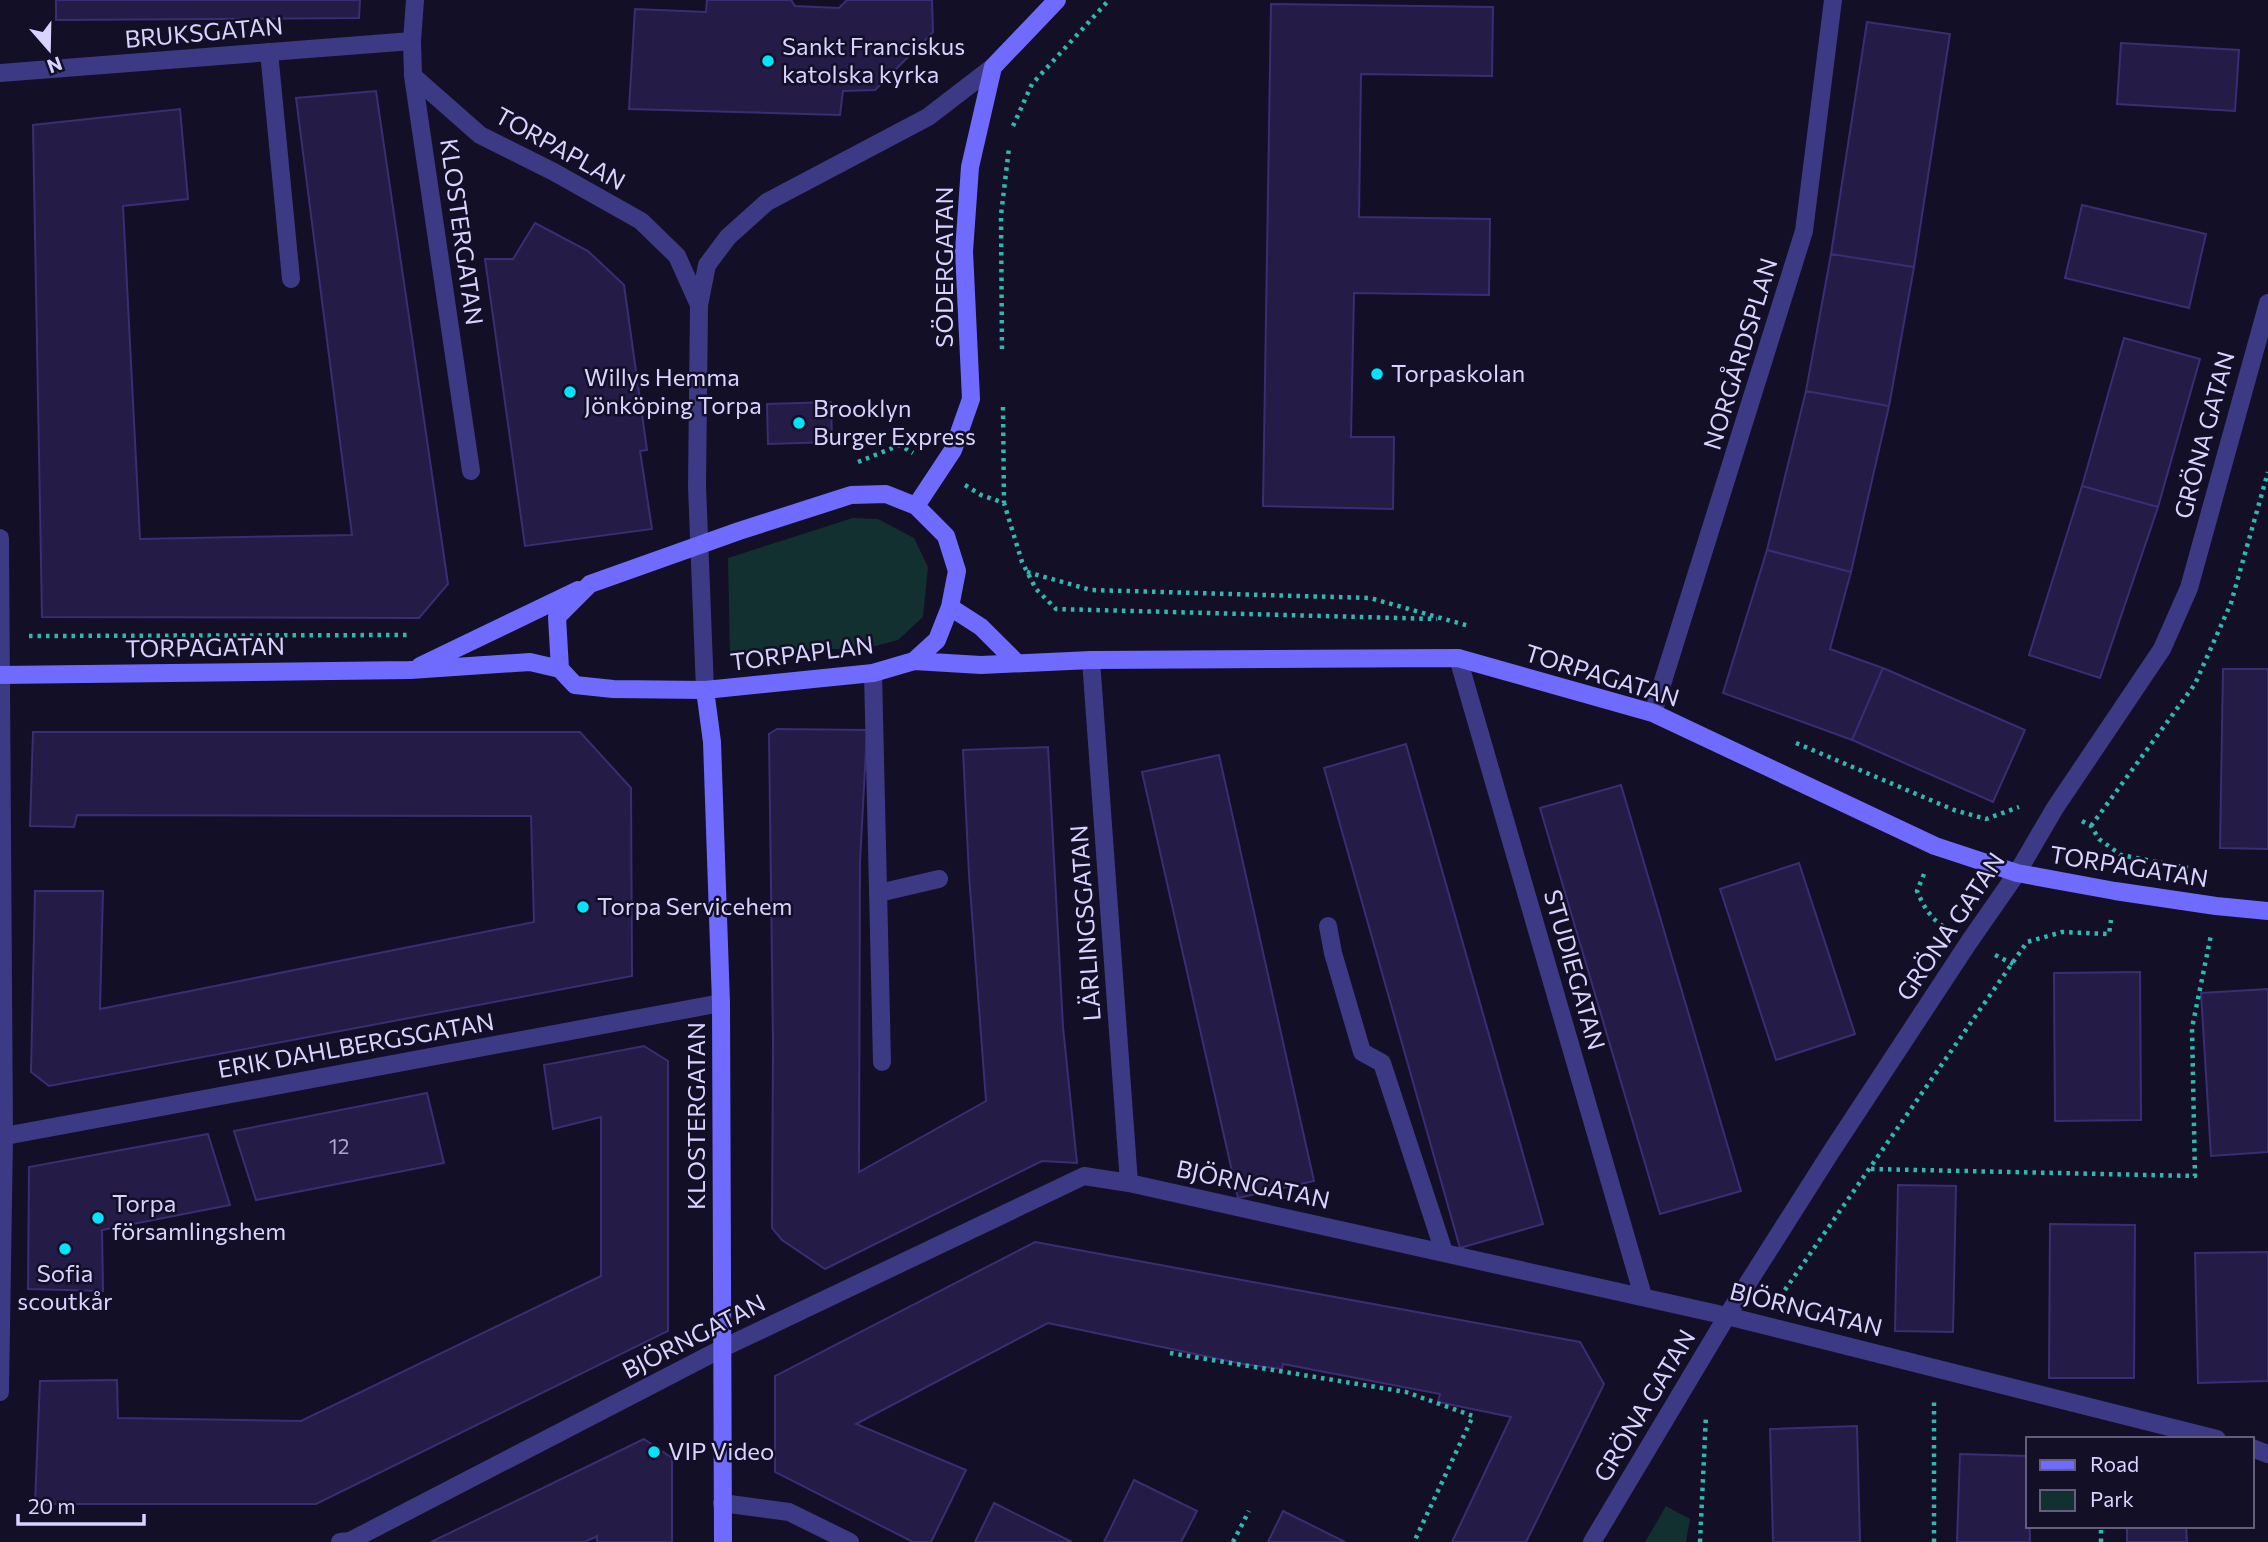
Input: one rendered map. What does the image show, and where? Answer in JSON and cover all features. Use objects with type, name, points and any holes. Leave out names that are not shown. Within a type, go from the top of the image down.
[{"type":"street","name":"KLOSTERGATAN","points":[[415,0],[412,41],[414,76],[471,471]]},
{"type":"street","points":[[993,67],[1057,0]]},
{"type":"street","name":"NORGÅRDSPLAN","points":[[1653,713],[1804,231],[1833,0]]},
{"type":"street","name":"BRUKSGATAN","points":[[0,74],[412,41]]},
{"type":"street","points":[[269,52],[291,279]]},
{"type":"street","name":"TORPAPLAN","points":[[705,690],[697,486],[699,305],[707,265],[728,237],[767,202],[928,117],[993,67]]},
{"type":"street","name":"SÖDERGATAN","points":[[916,506],[953,450],[971,399],[965,237],[970,167],[993,67]]},
{"type":"street","name":"TORPAPLAN","points":[[414,76],[480,135],[554,172],[641,222],[677,256],[699,305]]},
{"type":"street","name":"GRÖNA GATAN","points":[[1592,1542],[1727,1316],[1854,1116],[2017,873],[2055,808],[2162,649],[2189,588],[2261,353],[2268,303]]},
{"type":"street","name":"TORPAPLAN","points":[[886,494],[916,506],[946,537],[957,571],[950,607],[937,640],[914,661],[873,673],[705,690],[613,689],[575,685],[559,669],[557,617],[590,584],[851,495],[886,494]]},
{"type":"street","points":[[0,538],[0,1392]]},
{"type":"street","name":"TORPAGATAN","points":[[411,670],[590,584]]},
{"type":"street","points":[[950,607],[981,627],[1016,662]]},
{"type":"street","name":"TORPAGATAN","points":[[914,661],[981,665],[1091,660],[1458,658],[1653,713],[1935,846],[2017,873],[2115,891],[2268,911]]},
{"type":"street","name":"STUDIEGATAN","points":[[1458,658],[1643,1296]]},
{"type":"street","name":"LÄRLINGSGATAN","points":[[1091,660],[1129,1183]]},
{"type":"street","name":"TORPAGATAN","points":[[0,675],[411,670],[530,663],[559,669]]},
{"type":"street","points":[[873,673],[882,1062]]},
{"type":"street","name":"KLOSTERGATAN","points":[[705,690],[712,742],[722,1003],[723,1542]]},
{"type":"street","points":[[879,893],[939,879]]},
{"type":"street","points":[[1328,926],[1333,953],[1363,1052],[1382,1063],[1444,1252]]},
{"type":"street","name":"ERIK DAHLBERGSGATAN","points":[[2,1136],[722,1003]]},
{"type":"street","name":"BJÖRNGATAN","points":[[340,1542],[350,1541],[723,1348],[1084,1176],[1129,1183],[1643,1296],[2209,1437]]},
{"type":"street","points":[[722,1503],[789,1512],[850,1542]]},
{"type":"path","points":[[1011,132],[1032,84],[1109,0]]},
{"type":"path","points":[[1002,352],[1001,215],[1009,146]]},
{"type":"path","points":[[1003,407],[1004,503],[1022,562],[1027,572],[1036,589],[1056,608],[1445,619],[1370,598],[1091,590],[1027,572]]},
{"type":"path","points":[[981,495],[1004,503]]},
{"type":"path","points":[[1,636],[411,635]]},
{"type":"path","points":[[2091,826],[2099,839],[2121,855],[2188,868]]},
{"type":"path","points":[[1871,1169],[2195,1176],[2193,1028],[2216,906]]},
{"type":"path","points":[[1761,1324],[2027,942],[2062,932],[2109,934]]},
{"type":"path","points":[[1170,1353],[1406,1392],[1473,1416],[1414,1542]]},
{"type":"path","points":[[1934,1542],[1935,1368]]},
{"type":"path","points":[[1699,1417],[1706,1407],[1700,1542]]},
{"type":"path","points":[[1233,1542],[1249,1511]]},
{"type":"green space","points":[[853,518],[878,519],[914,538],[928,567],[923,617],[898,640],[864,649],[791,649],[730,656],[728,558]]},
{"type":"green space","points":[[1666,1506],[1690,1519],[1686,1542],[1645,1542]]},
{"type":"building","points":[[56,0],[360,0],[359,18],[56,20]]},
{"type":"building","name":"Sankt Franciskus katolska kyrka","points":[[707,0],[791,0],[795,6],[839,8],[847,0],[932,0],[933,32],[875,90],[843,91],[840,115],[629,109],[635,9],[706,12]]},
{"type":"building","name":"Torpaskolan","points":[[1271,4],[1493,7],[1492,76],[1361,74],[1359,217],[1490,219],[1489,295],[1354,293],[1351,437],[1394,437],[1393,509],[1263,506]]},
{"type":"building","points":[[1867,22],[1950,34],[1914,267],[1831,254]]},
{"type":"building","points":[[2121,43],[2239,50],[2235,111],[2117,104]]},
{"type":"building","points":[[376,91],[448,584],[419,618],[42,617],[33,125],[180,109],[188,199],[123,206],[140,539],[352,535],[296,98]]},
{"type":"building","points":[[2082,205],[2206,234],[2189,308],[2065,278]]},
{"type":"building","points":[[535,223],[588,251],[624,285],[647,450],[640,451],[652,529],[525,546],[485,259],[513,259]]},
{"type":"building","points":[[1831,254],[1914,267],[1889,406],[1806,391]]},
{"type":"building","points":[[2124,338],[2200,359],[2158,507],[2082,486]]},
{"type":"building","points":[[1806,391],[1889,406],[1851,572],[1767,550]]},
{"type":"building","name":"Brooklyn Burger Express","points":[[831,402],[832,442],[768,444],[767,404]]},
{"type":"building","points":[[2082,486],[2158,507],[2100,678],[2029,655]]},
{"type":"building","points":[[1767,550],[1851,572],[1830,649],[1883,668],[1852,740],[1723,693]]},
{"type":"building","points":[[1883,668],[2025,730],[1993,802],[1852,740]]},
{"type":"building","points":[[2223,669],[2268,669],[2268,849],[2220,848]]},
{"type":"building","points":[[777,729],[867,730],[860,862],[859,1172],[986,1101],[969,875],[963,750],[1048,747],[1063,1027],[1077,1163],[1042,1161],[825,1269],[782,1240],[772,1228],[773,1042],[769,734]]},
{"type":"building","name":"Torpa Servicehem","points":[[33,732],[580,732],[631,788],[632,976],[49,1086],[31,1072],[35,891],[103,891],[100,1009],[534,922],[531,816],[77,815],[74,827],[30,826]]},
{"type":"building","points":[[1406,744],[1543,1224],[1460,1248],[1324,768]]},
{"type":"building","points":[[1219,755],[1314,1181],[1238,1198],[1142,772]]},
{"type":"building","points":[[1621,785],[1741,1191],[1660,1214],[1540,808]]},
{"type":"building","points":[[1799,863],[1855,1034],[1776,1060],[1720,889]]},
{"type":"building","points":[[2140,972],[2141,1120],[2055,1121],[2054,973]]},
{"type":"building","points":[[2268,989],[2268,1152],[2211,1156],[2201,993]]},
{"type":"building","points":[[644,1046],[668,1061],[668,1331],[316,1504],[35,1504],[40,1381],[117,1380],[118,1418],[301,1421],[601,1276],[601,1117],[553,1129],[544,1065]]},
{"type":"building","points":[[427,1093],[444,1163],[256,1200],[234,1131]]},
{"type":"building","name":"Torpa församlingshem","points":[[208,1134],[230,1205],[102,1230],[103,1291],[28,1289],[29,1167]]},
{"type":"building","points":[[1898,1185],[1956,1186],[1953,1332],[1895,1331]]},
{"type":"building","points":[[2050,1224],[2135,1225],[2134,1378],[2049,1378]]},
{"type":"building","points":[[1035,1242],[1580,1342],[1604,1384],[1526,1542],[1452,1542],[1511,1417],[1438,1402],[1440,1394],[1283,1364],[1282,1369],[1243,1364],[1048,1323],[856,1424],[966,1470],[931,1542],[913,1542],[775,1472],[775,1376]]},
{"type":"building","points":[[2268,1252],[2268,1381],[2198,1383],[2195,1253]]},
{"type":"building","points":[[1857,1426],[1860,1542],[1773,1542],[1770,1429]]},
{"type":"building","points":[[644,1439],[672,1458],[672,1542],[597,1542],[597,1536],[585,1542],[431,1542]]},
{"type":"building","points":[[1960,1454],[2026,1456],[2026,1528],[2030,1528],[2030,1542],[1957,1542]]},
{"type":"building","points":[[1134,1480],[1197,1511],[1181,1542],[1104,1542]]},
{"type":"building","points":[[994,1503],[1072,1542],[975,1542]]},
{"type":"building","points":[[1283,1511],[1345,1542],[1268,1542]]},
{"type":"building","points":[[2127,1528],[2186,1528],[2187,1542],[2127,1542]]},
{"type":"place","name":"Sankt Franciskus katolska kyrka","points":[[768,61]]},
{"type":"place","name":"Torpaskolan","points":[[1377,374]]},
{"type":"place","name":"Willys Hemma Jönköping Torpa","points":[[570,392]]},
{"type":"place","name":"Brooklyn Burger Express","points":[[799,423]]},
{"type":"place","name":"Torpa Servicehem","points":[[583,907]]},
{"type":"place","name":"Torpa församlingshem","points":[[98,1218]]},
{"type":"place","name":"Sofia scoutkår","points":[[65,1249]]},
{"type":"place","name":"VIP Video","points":[[654,1452]]}]
